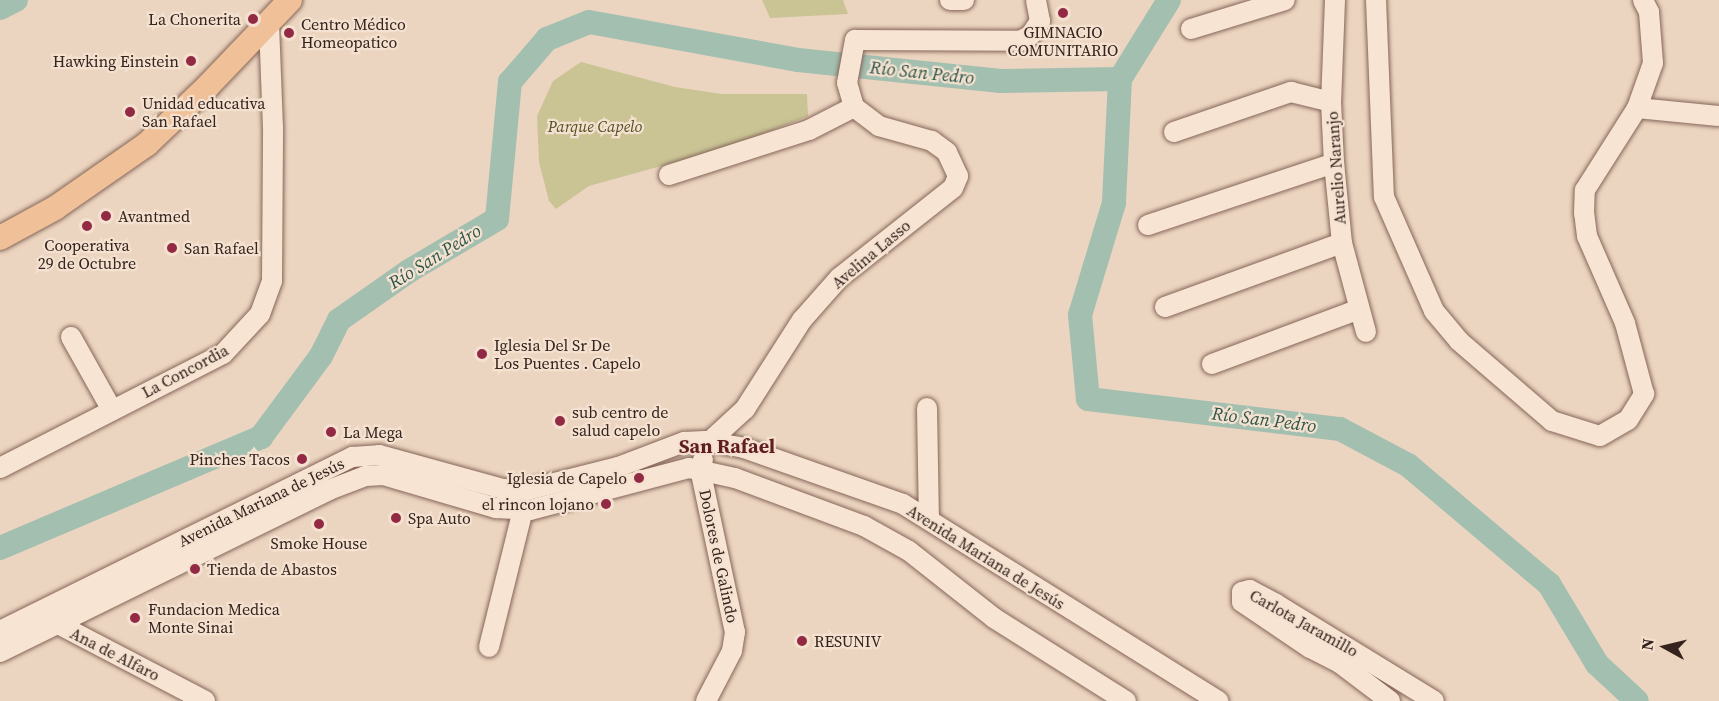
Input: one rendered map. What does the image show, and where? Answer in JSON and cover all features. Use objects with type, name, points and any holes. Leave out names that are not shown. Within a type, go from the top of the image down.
[{"type":"main road","points":[[0,238],[55,208],[131,156],[269,24],[290,0]]},
{"type":"street","points":[[950,0],[964,0]]},
{"type":"street","points":[[669,175],[809,130],[854,107],[847,83],[852,44],[860,37],[1020,41],[1030,36],[1040,21],[1036,0]]},
{"type":"street","points":[[1191,29],[1285,0]]},
{"type":"street","name":"Aurelio Naranjo","points":[[1335,0],[1331,102],[1334,163],[1342,243],[1357,310],[1366,332]]},
{"type":"street","points":[[1376,0],[1384,197],[1430,302],[1459,341],[1552,421],[1600,436],[1628,420],[1640,404],[1643,381],[1625,323],[1587,236],[1585,190],[1637,108],[1655,54],[1649,12],[1643,0]]},
{"type":"street","name":"La Concordia","points":[[2,463],[223,354],[253,325],[267,302],[272,281],[273,139],[269,24]]},
{"type":"street","points":[[1174,132],[1291,92],[1331,102]]},
{"type":"street","name":"Avelina Lasso","points":[[709,442],[746,409],[802,320],[839,278],[953,189],[958,176],[947,152],[932,141],[879,126],[854,107]]},
{"type":"street","points":[[1637,108],[1719,116]]},
{"type":"street","points":[[1148,225],[1334,163]]},
{"type":"street","points":[[1165,307],[1342,243]]},
{"type":"street","points":[[1212,364],[1357,310]]},
{"type":"street","points":[[71,337],[112,410]]},
{"type":"street","points":[[927,408],[929,519]]},
{"type":"street","name":"Avenida Mariana de Jesús","points":[[0,652],[54,616],[340,462],[363,454],[394,459],[503,489],[527,490],[618,467],[684,442],[709,442],[744,448],[874,493],[929,519],[1218,701]]},
{"type":"street","name":"Dolores de Galindo","points":[[706,701],[732,651],[735,632],[700,469],[709,442]]},
{"type":"street","points":[[363,454],[366,476]]},
{"type":"street","name":"Avenida Mariana de Jesús","points":[[0,631],[54,616],[366,476],[382,476],[496,508],[523,510],[543,509],[675,469],[700,469],[833,513],[892,540],[994,618],[1126,701]]},
{"type":"street","points":[[489,647],[523,510]]},
{"type":"street","name":"Carlota Jaramillo","points":[[1390,701],[1340,663],[1310,648],[1242,602],[1242,592],[1250,590],[1276,604],[1434,701]]},
{"type":"street","name":"Ana de Alfaro","points":[[54,616],[205,701]]},
{"type":"green space","points":[[762,0],[843,0],[848,14],[770,18]]},
{"type":"green space","name":"Parque Capelo","points":[[581,62],[675,87],[722,94],[807,94],[808,116],[730,147],[589,186],[556,209],[549,201],[539,162],[537,116],[553,81]]},
{"type":"waterway","points":[[0,8],[16,0]]},
{"type":"waterway","points":[[1120,79],[1169,0]]},
{"type":"waterway","name":"Río San Pedro","points":[[0,548],[261,437],[321,356],[339,320],[409,271],[497,219],[510,82],[547,39],[589,22],[798,60],[1001,81],[1120,79],[1114,203],[1080,315],[1088,399],[1340,429],[1408,465],[1549,584],[1597,664],[1637,701]]},
{"type":"place","name":"GIMNACIO COMUNITARIO","points":[[1063,13]]},
{"type":"place","name":"La Chonerita","points":[[253,19]]},
{"type":"place","name":"Centro Médico Homeopatico","points":[[289,33]]},
{"type":"place","name":"Hawking Einstein","points":[[191,61]]},
{"type":"place","name":"Unidad educativa San Rafael","points":[[130,112]]},
{"type":"place","name":"Avantmed","points":[[106,216]]},
{"type":"place","name":"Cooperativa 29 de Octubre","points":[[87,226]]},
{"type":"place","name":"San Rafael","points":[[172,248]]},
{"type":"place","name":"Iglesia Del Sr De Los Puentes . Capelo","points":[[482,354]]},
{"type":"place","name":"sub centro de salud capelo","points":[[560,421]]},
{"type":"place","name":"La Mega","points":[[331,432]]},
{"type":"place","name":"Pinches Tacos","points":[[302,459]]},
{"type":"place","name":"Iglesia de Capelo","points":[[639,478]]},
{"type":"place","name":"el rincon lojano","points":[[606,504]]},
{"type":"place","name":"Spa Auto","points":[[396,518]]},
{"type":"place","name":"Smoke House","points":[[319,524]]},
{"type":"place","name":"Tienda de Abastos","points":[[195,569]]},
{"type":"place","name":"Fundacion Medica Monte Sinai","points":[[135,618]]},
{"type":"place","name":"RESUNIV","points":[[802,641]]},
{"type":"district","name":"San Rafael","points":[[727,446]]}]
